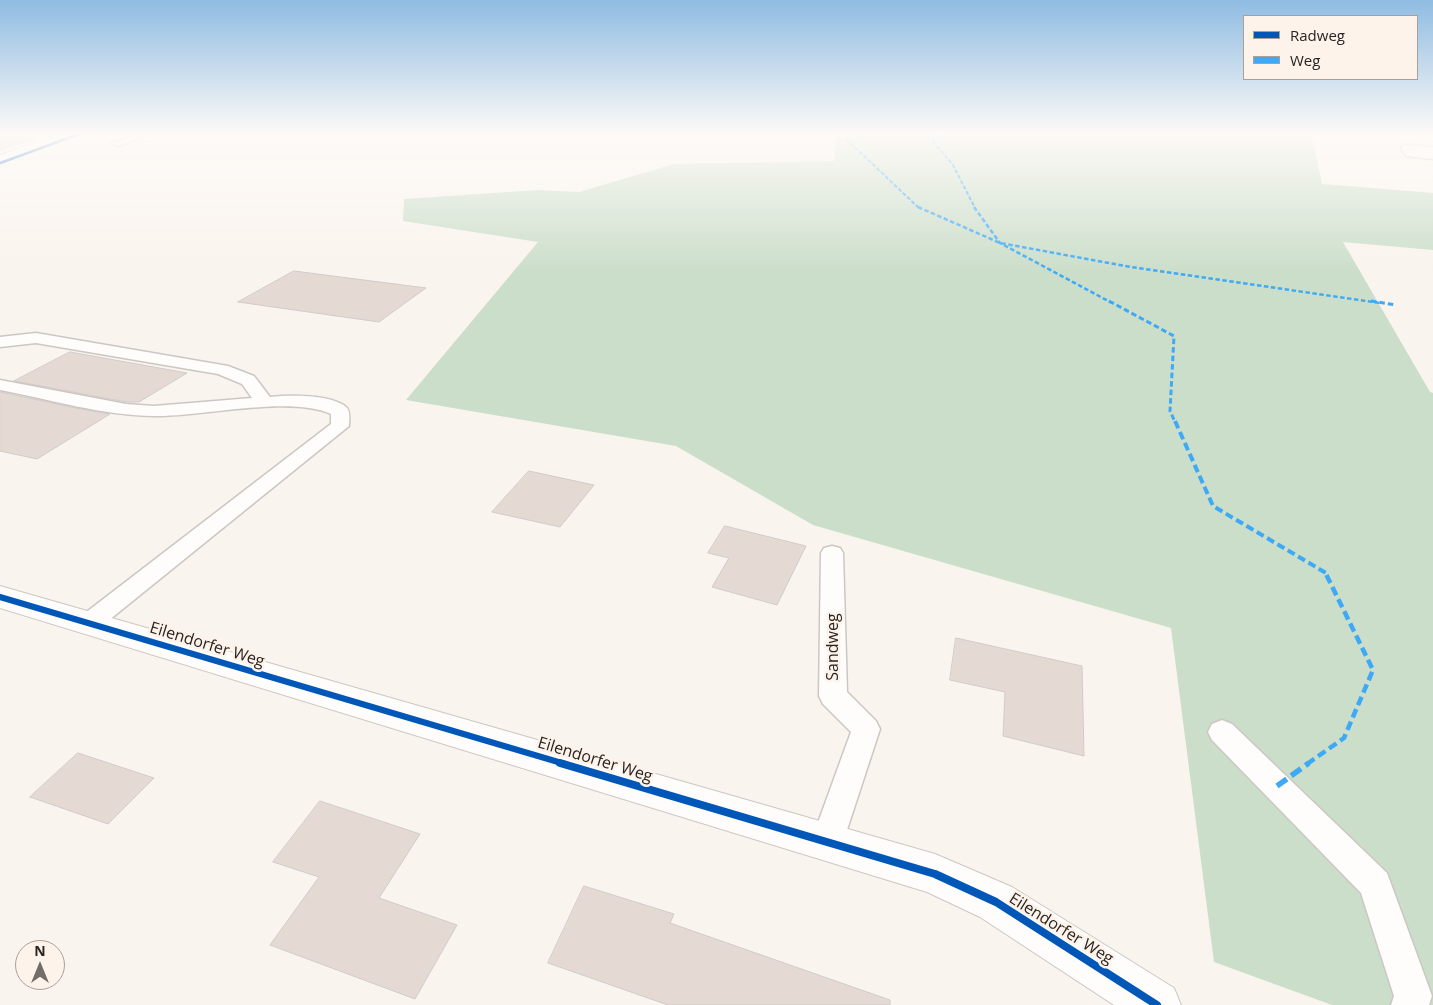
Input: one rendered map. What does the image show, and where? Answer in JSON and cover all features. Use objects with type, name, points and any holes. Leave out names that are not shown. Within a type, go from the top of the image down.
[{"type":"street","name":"Eilendorfer Weg","points":[[0,597],[935,874],[996,902],[1157,1005]]},
{"type":"lane","points":[[0,342],[36,338],[222,370],[248,380],[265,403]]},
{"type":"lane","points":[[0,385],[126,409],[154,411],[286,401],[324,404],[340,411],[340,426],[89,623]]},
{"type":"lane","name":"Sandweg","points":[[828,842],[866,729],[833,696],[832,553]]},
{"type":"lane","points":[[1222,732],[1374,884],[1413,996],[1410,1005]]},
{"type":"green space","points":[[620,180],[1321,180],[1322,184],[1433,193],[1433,250],[1343,242],[1430,392],[1433,393],[1433,1005],[1332,1005],[1214,962],[1171,628],[813,525],[676,446],[406,400],[538,242],[403,221],[404,199],[538,190],[579,192]]},
{"type":"building","points":[[294,271],[426,288],[379,322],[238,302]]},
{"type":"building","points":[[70,352],[187,373],[139,402],[126,402],[14,381]]},
{"type":"building","points":[[0,392],[110,414],[37,459],[0,451]]},
{"type":"building","points":[[529,471],[594,485],[560,527],[492,512]]},
{"type":"building","points":[[725,526],[806,546],[777,605],[712,587],[729,558],[708,553]]},
{"type":"building","points":[[956,638],[1082,666],[1084,756],[1003,736],[1005,692],[950,680]]},
{"type":"building","points":[[78,753],[154,778],[108,824],[30,797]]},
{"type":"building","points":[[320,801],[420,834],[379,898],[457,925],[415,999],[270,945],[319,877],[273,862]]},
{"type":"building","points":[[584,886],[674,914],[670,923],[890,1000],[890,1005],[668,1005],[548,963]]},
{"type":"marked path","points":[[889,180],[921,210],[1000,243],[1131,267],[1396,305]]},
{"type":"marked path","points":[[960,180],[972,204],[1000,243],[1174,336],[1170,411],[1213,506],[1325,572],[1373,670],[1344,738],[1277,786]]},
{"type":"cycle path","points":[[0,597],[935,874],[996,902],[1157,1005]]}]
